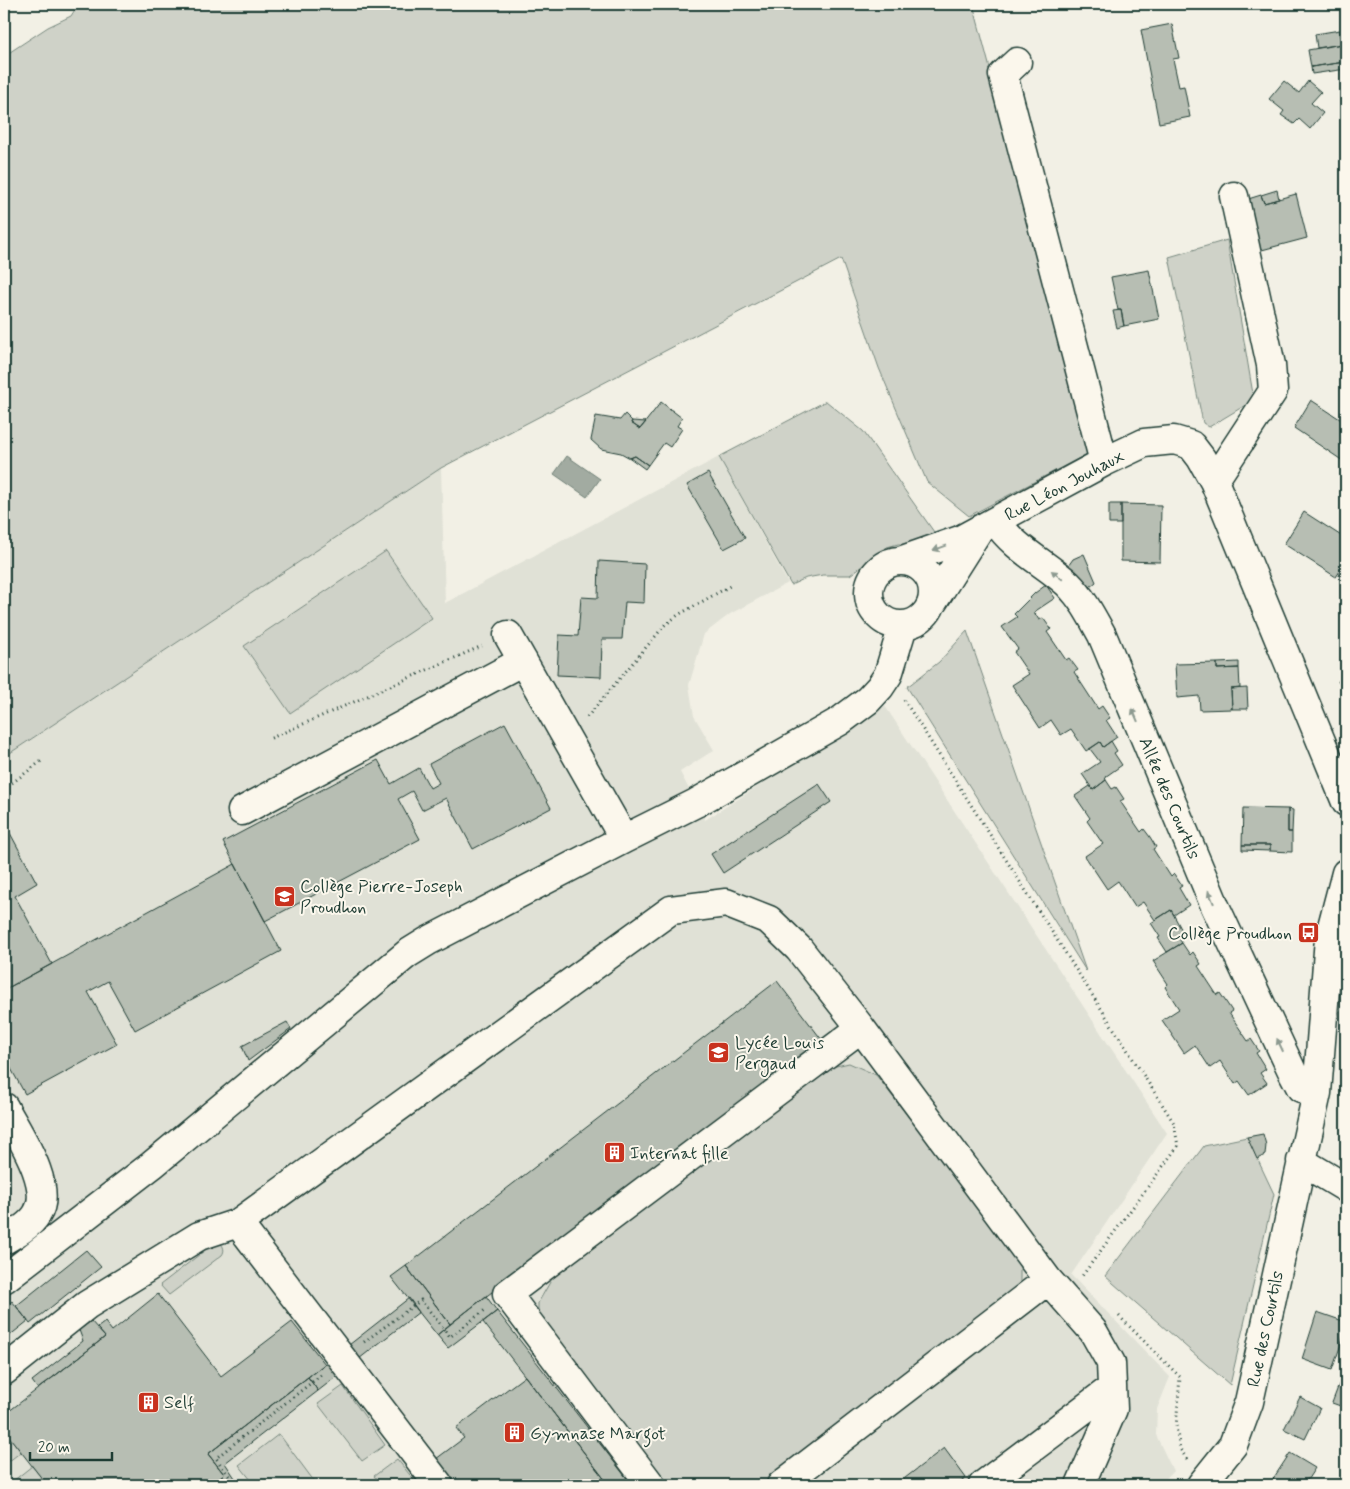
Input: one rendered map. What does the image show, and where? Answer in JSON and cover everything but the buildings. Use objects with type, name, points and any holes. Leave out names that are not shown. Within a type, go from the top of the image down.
[{"type":"street","points":[[1017,62],[1003,76],[1104,462]]},
{"type":"street","points":[[1214,481],[1273,391],[1271,365],[1234,196]]},
{"type":"street","name":"Rue Léon Jouhaux","points":[[900,561],[960,540],[1104,462],[1144,443],[1174,440],[1191,444],[1214,481],[1346,802]]},
{"type":"street","points":[[933,602],[932,582],[927,573],[919,566],[910,562],[890,563],[874,575],[870,584],[869,595],[871,604],[883,620],[903,626],[913,624],[928,611],[987,526]]},
{"type":"street","name":"Allée des Courtils","points":[[987,526],[1003,532],[1067,584],[1082,599],[1102,635],[1215,906],[1309,1091]]},
{"type":"street","points":[[4,1279],[152,1165],[407,954],[428,941],[624,838],[696,803],[840,721],[868,700],[888,675],[903,626]]},
{"type":"street","points":[[508,634],[624,838]]},
{"type":"street","points":[[242,811],[524,661]]},
{"type":"street","name":"Rue des Courtils","points":[[1202,1484],[1233,1445],[1248,1402],[1301,1161],[1329,938],[1346,873]]},
{"type":"street","points":[[4,1371],[87,1305],[199,1236],[238,1223],[671,910],[726,903],[769,920],[799,948],[861,1028],[1048,1280],[1093,1332],[1110,1364],[1113,1409],[1080,1485]]},
{"type":"street","points":[[651,1485],[507,1294],[861,1028]]},
{"type":"street","points":[[4,1107],[37,1170],[42,1186],[42,1202],[37,1214],[20,1231],[4,1240]]},
{"type":"street","points":[[1301,1161],[1346,1188]]},
{"type":"street","points":[[238,1223],[352,1351],[439,1485]]},
{"type":"street","points":[[781,1485],[1048,1280]]},
{"type":"street","points":[[983,1485],[1112,1388]]},
{"type":"path","points":[[568,740],[665,625],[678,615],[730,586]]},
{"type":"path","points":[[271,738],[508,634]]},
{"type":"path","points":[[888,675],[1174,1124],[1178,1146],[1081,1278]]},
{"type":"path","points":[[4,789],[43,760]]},
{"type":"path","points":[[217,1485],[230,1476],[216,1458],[352,1351],[421,1300],[450,1337],[507,1294]]},
{"type":"path","points":[[1114,1311],[1180,1377],[1176,1427],[1180,1449],[1202,1484]]},
{"type":"shaded area","points":[[87,4],[973,4],[1091,452],[969,516],[927,482],[879,368],[841,259],[441,468],[4,757],[4,56],[48,27],[71,16],[76,8]]},
{"type":"shaded area","points":[[1227,240],[1254,400],[1209,427],[1203,423],[1169,257]]},
{"type":"shaded area","points":[[826,401],[863,431],[934,532],[913,545],[898,544],[887,547],[850,575],[823,575],[806,578],[791,585],[719,457]]},
{"type":"shaded area","points":[[567,456],[600,479],[587,497],[554,474]]},
{"type":"shaded area","name":"Lycée Louis Pergaud","points":[[719,457],[788,583],[730,614],[704,634],[689,685],[694,716],[714,750],[680,772],[705,820],[885,706],[1167,1133],[1071,1275],[1170,1377],[1157,1409],[1156,1435],[1173,1471],[1160,1485],[4,1485],[4,757],[441,468],[445,603]]},
{"type":"shaded area","points":[[386,551],[432,618],[290,713],[244,646]]},
{"type":"shaded area","points":[[967,631],[1086,971],[907,687],[939,662]]},
{"type":"shaded area","points":[[849,1063],[876,1075],[1013,1252],[1020,1267],[1020,1286],[763,1485],[656,1485],[538,1327],[538,1303],[553,1277],[823,1069]]},
{"type":"shaded area","points":[[1247,1137],[1274,1194],[1230,1385],[1105,1276],[1204,1146]]},
{"type":"shaded area","points":[[220,1243],[224,1249],[222,1255],[169,1295],[160,1285],[213,1244]]},
{"type":"shaded area","points":[[343,1386],[385,1445],[362,1461],[318,1404]]},
{"type":"shaded area","points":[[4,1430],[21,1452],[4,1465]]},
{"type":"shaded area","points":[[279,1434],[314,1481],[308,1485],[255,1485],[239,1465]]},
{"type":"shaded area","points":[[397,1459],[418,1485],[381,1485],[374,1476]]},
{"type":"shaded area","points":[[32,1466],[47,1485],[8,1485]]},
{"type":"place","name":"Collège Pierre-Joseph Proudhon","points":[[284,896]]},
{"type":"place","name":"Collège Proudhon","points":[[1308,933]]},
{"type":"place","name":"Lycée Louis Pergaud","points":[[719,1052]]},
{"type":"place","name":"Internat fille","points":[[614,1153]]},
{"type":"place","name":"Self","points":[[148,1402]]},
{"type":"place","name":"Gymnase Margot","points":[[514,1433]]}]
